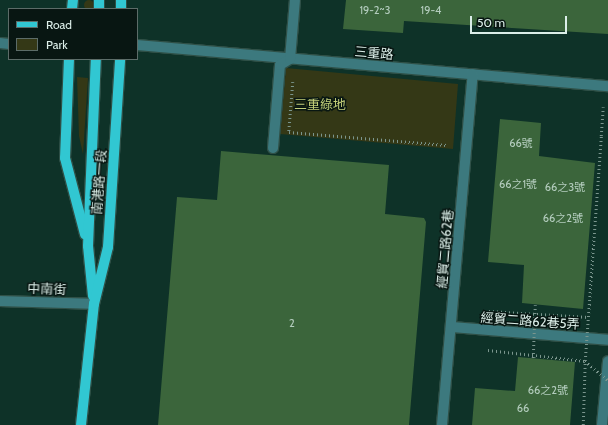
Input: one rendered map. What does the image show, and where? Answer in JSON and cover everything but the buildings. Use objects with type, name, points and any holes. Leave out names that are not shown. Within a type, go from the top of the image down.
[{"type":"main road","points":[[69,60],[65,158],[88,246]]},
{"type":"main road","name":"南港路一段","points":[[94,304],[88,246],[96,60]]},
{"type":"main road","name":"南港路一段","points":[[81,425],[94,304],[108,247],[120,60]]},
{"type":"street","points":[[273,148],[280,65],[290,59],[295,0]]},
{"type":"street","name":"三重路","points":[[138,45],[608,86]]},
{"type":"street","name":"經貿二路62巷","points":[[442,425],[473,74]]},
{"type":"street","name":"中南街","points":[[0,301],[94,304]]},
{"type":"street","name":"經貿二路62巷5弄","points":[[451,327],[608,340]]},
{"type":"street","points":[[602,425],[608,360]]},
{"type":"path","points":[[293,82],[289,132],[446,145]]},
{"type":"path","points":[[584,425],[585,361],[603,107]]},
{"type":"path","points":[[532,358],[535,305]]},
{"type":"path","points":[[489,311],[588,317]]},
{"type":"path","points":[[488,350],[532,353],[585,361],[608,380]]},
{"type":"green space","points":[[87,0],[91,0],[94,3],[94,8],[84,7],[84,3]]},
{"type":"green space","name":"三重綠地","points":[[286,68],[458,84],[453,149],[280,134]]},
{"type":"green space","points":[[77,77],[88,78],[83,154],[79,136]]}]
